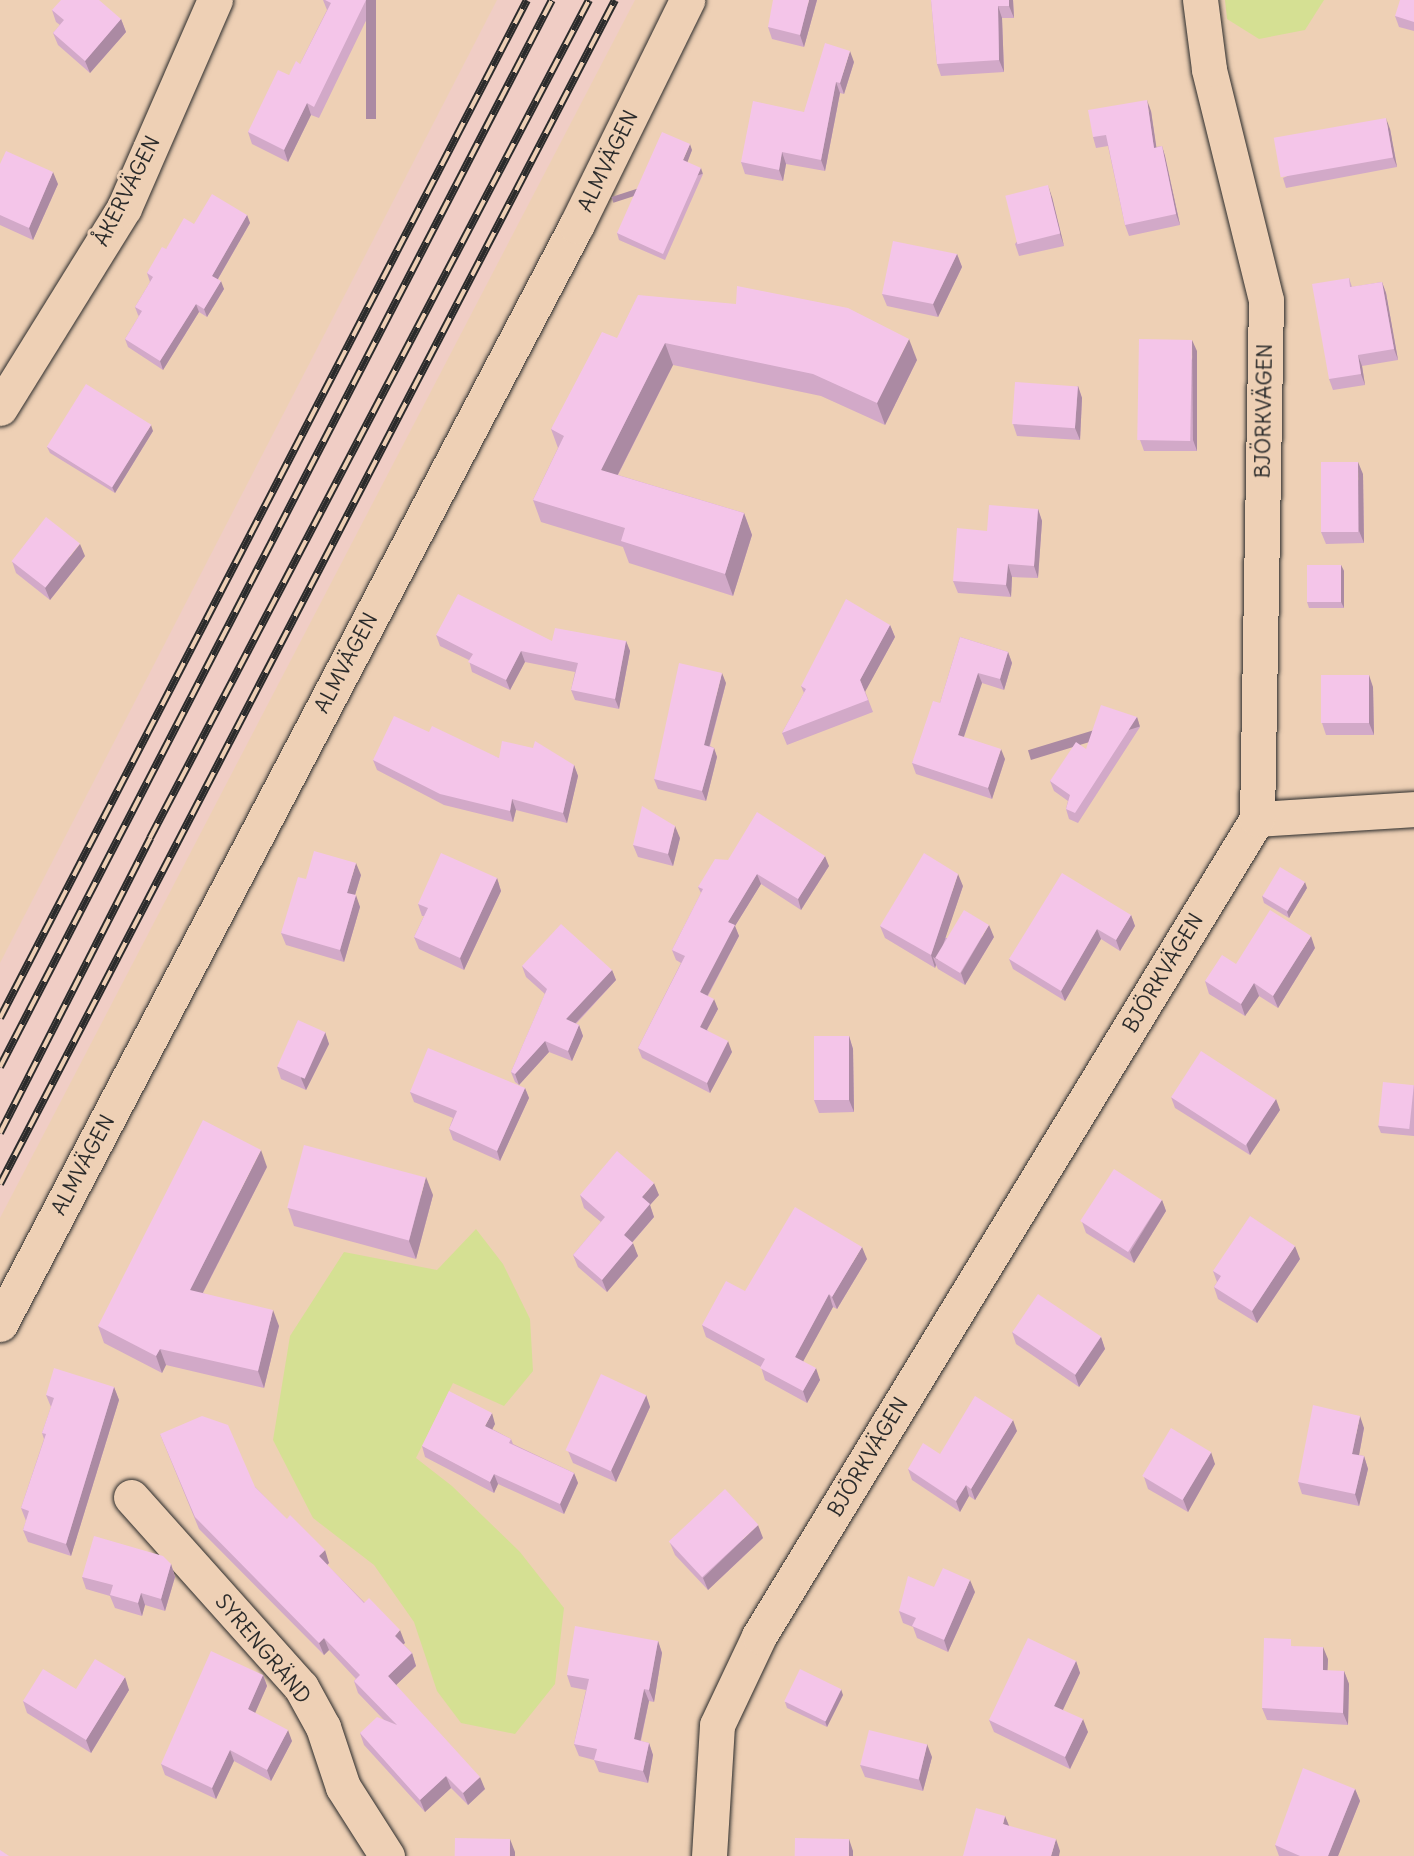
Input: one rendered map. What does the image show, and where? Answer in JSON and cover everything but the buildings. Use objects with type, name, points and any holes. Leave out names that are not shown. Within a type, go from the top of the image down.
[{"type":"street","name":"ÅKERVÄGEN","points":[[0,408],[124,208],[215,0]]},
{"type":"street","name":"ALMVÄGEN","points":[[0,1324],[576,226],[687,0]]},
{"type":"street","name":"BJÖRKVÄGEN","points":[[709,1856],[717,1725],[759,1636],[1257,819],[1266,300],[1209,69],[1200,0]]},
{"type":"street","points":[[1257,819],[1414,809]]},
{"type":"street","name":"SYRENGRÄND","points":[[131,1497],[301,1687],[323,1727],[342,1787],[387,1856]]},
{"type":"shaded area","points":[[497,0],[635,0],[0,1218],[0,963]]},
{"type":"green space","points":[[1225,0],[1324,0],[1305,30],[1259,39],[1227,19]]},
{"type":"green space","points":[[476,1229],[503,1264],[530,1319],[533,1371],[504,1406],[453,1383],[416,1458],[452,1486],[520,1552],[564,1608],[555,1684],[515,1734],[461,1723],[437,1691],[414,1622],[374,1565],[313,1518],[273,1440],[290,1336],[344,1252],[437,1270]]},
{"type":"railway","points":[[0,1018],[527,0]]},
{"type":"railway","points":[[0,1067],[552,0]]},
{"type":"railway","points":[[0,1133],[150,838],[589,0]]},
{"type":"railway","points":[[0,1184],[615,0]]}]
